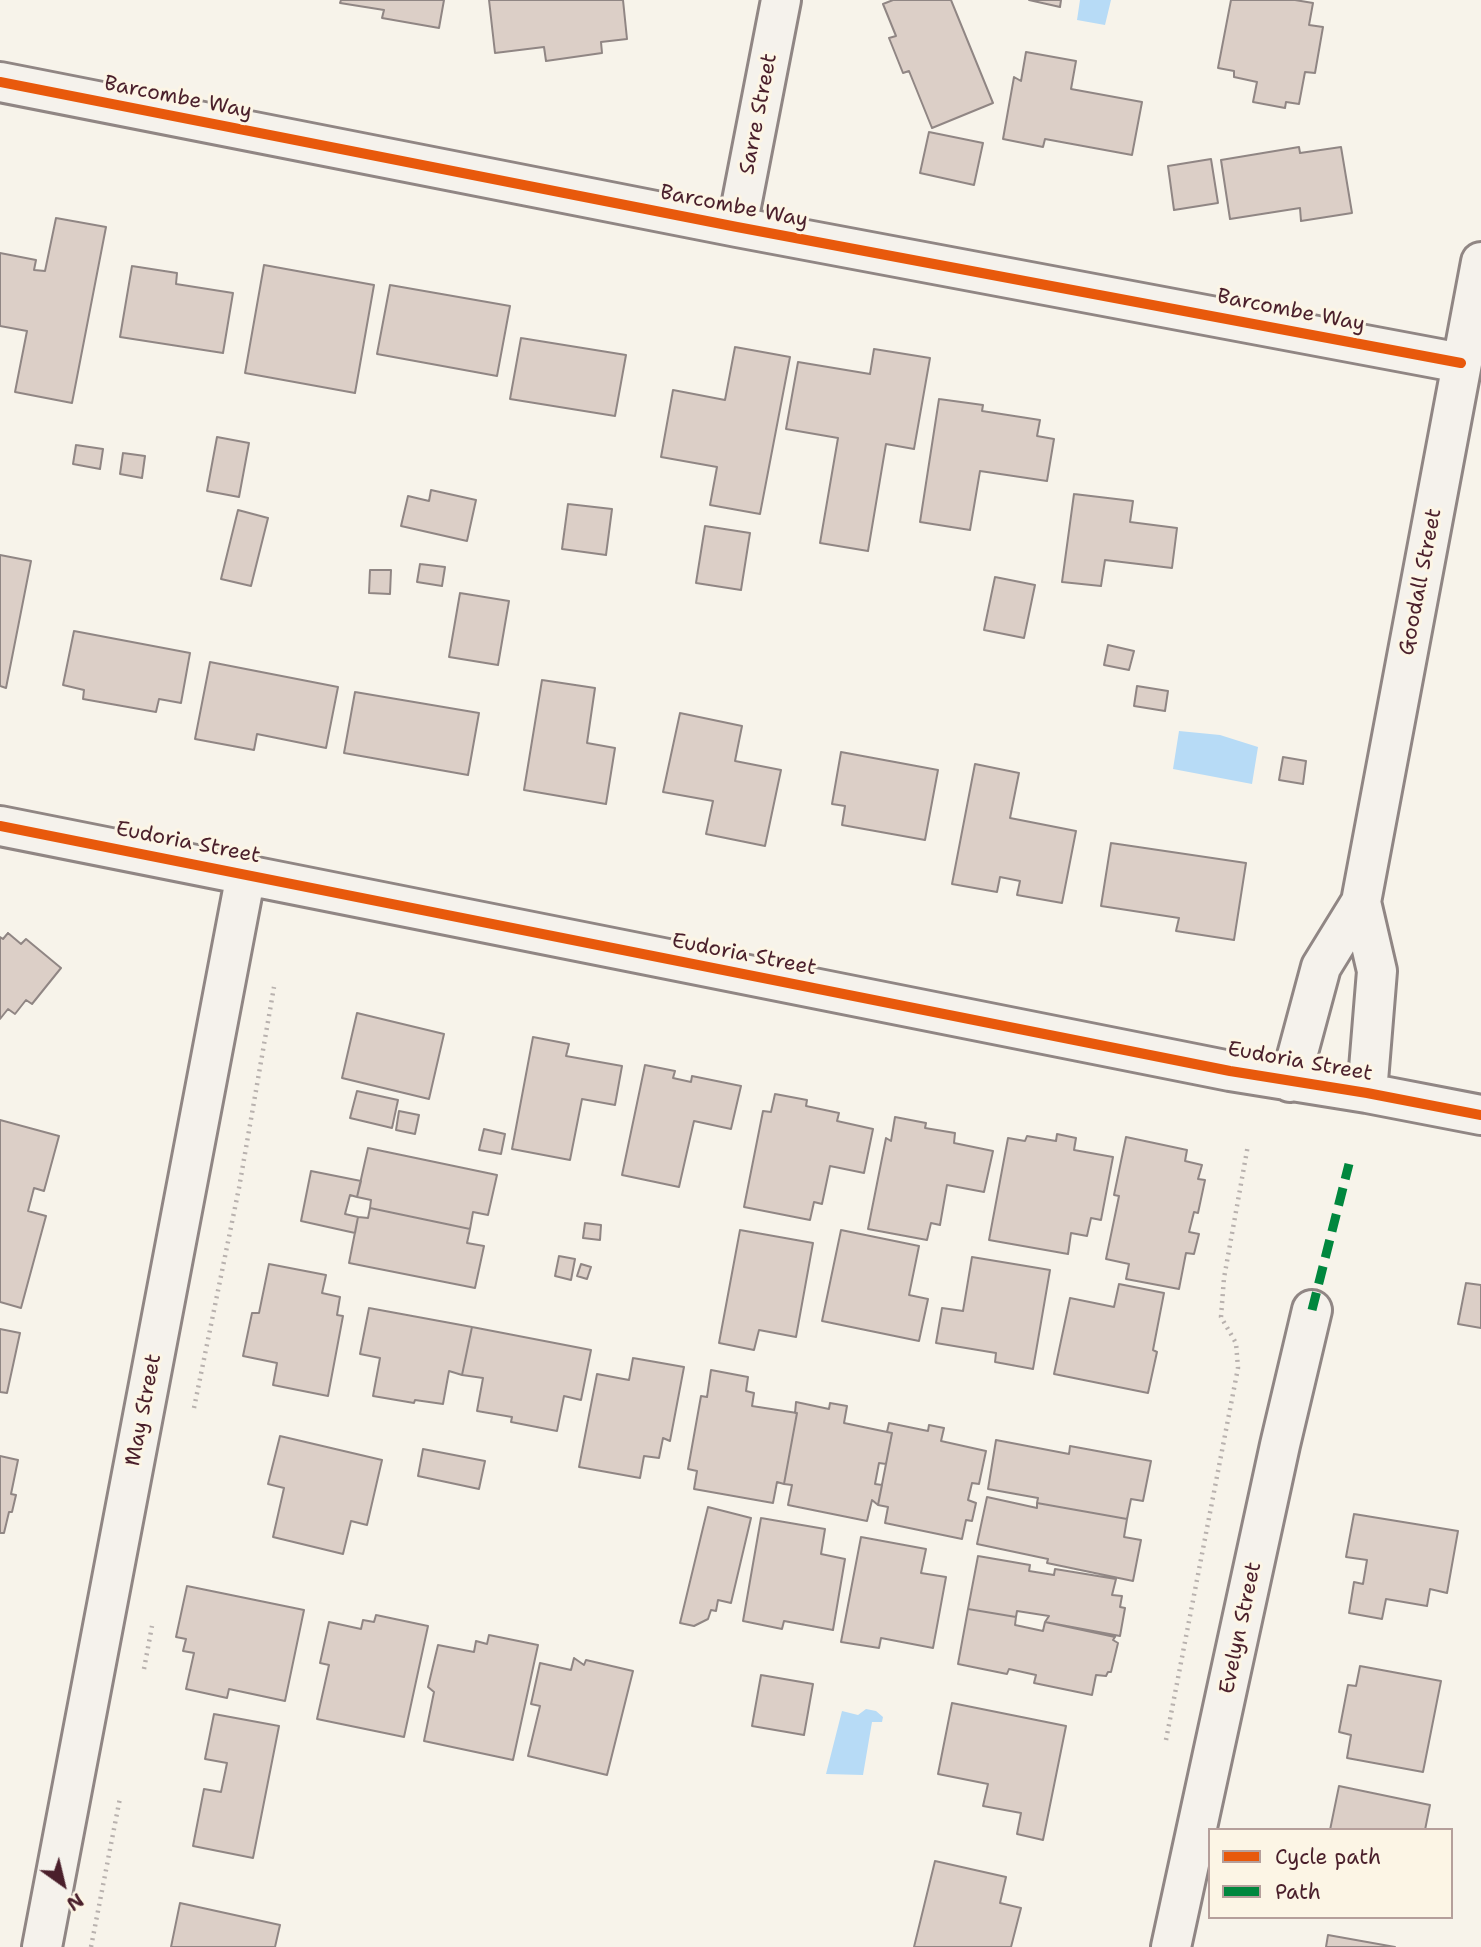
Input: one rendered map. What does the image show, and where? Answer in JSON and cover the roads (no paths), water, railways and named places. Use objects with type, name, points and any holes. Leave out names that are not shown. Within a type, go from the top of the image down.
[{"type":"street","name":"Sarre Street","points":[[737,227],[781,0]]},
{"type":"street","name":"Barcombe Way","points":[[1,82],[737,227],[1461,363]]},
{"type":"street","name":"Goodall Street","points":[[1290,1082],[1321,967],[1361,902],[1481,262]]},
{"type":"street","name":"Eudoria Street","points":[[0,826],[796,986],[1290,1082],[1367,1093],[1481,1115]]},
{"type":"street","name":"May Street","points":[[42,1947],[246,874]]},
{"type":"street","name":"Goodall Street","points":[[1361,902],[1377,971],[1367,1093]]},
{"type":"street","name":"Evelyn Street","points":[[1171,1947],[1312,1310]]},
{"type":"water","points":[[1080,0],[1111,0],[1105,25],[1077,20]]},
{"type":"water","points":[[1179,731],[1220,735],[1258,747],[1252,784],[1173,769]]},
{"type":"water","points":[[866,1709],[876,1711],[883,1717],[882,1722],[872,1722],[863,1775],[826,1774],[842,1711],[858,1715]]}]
